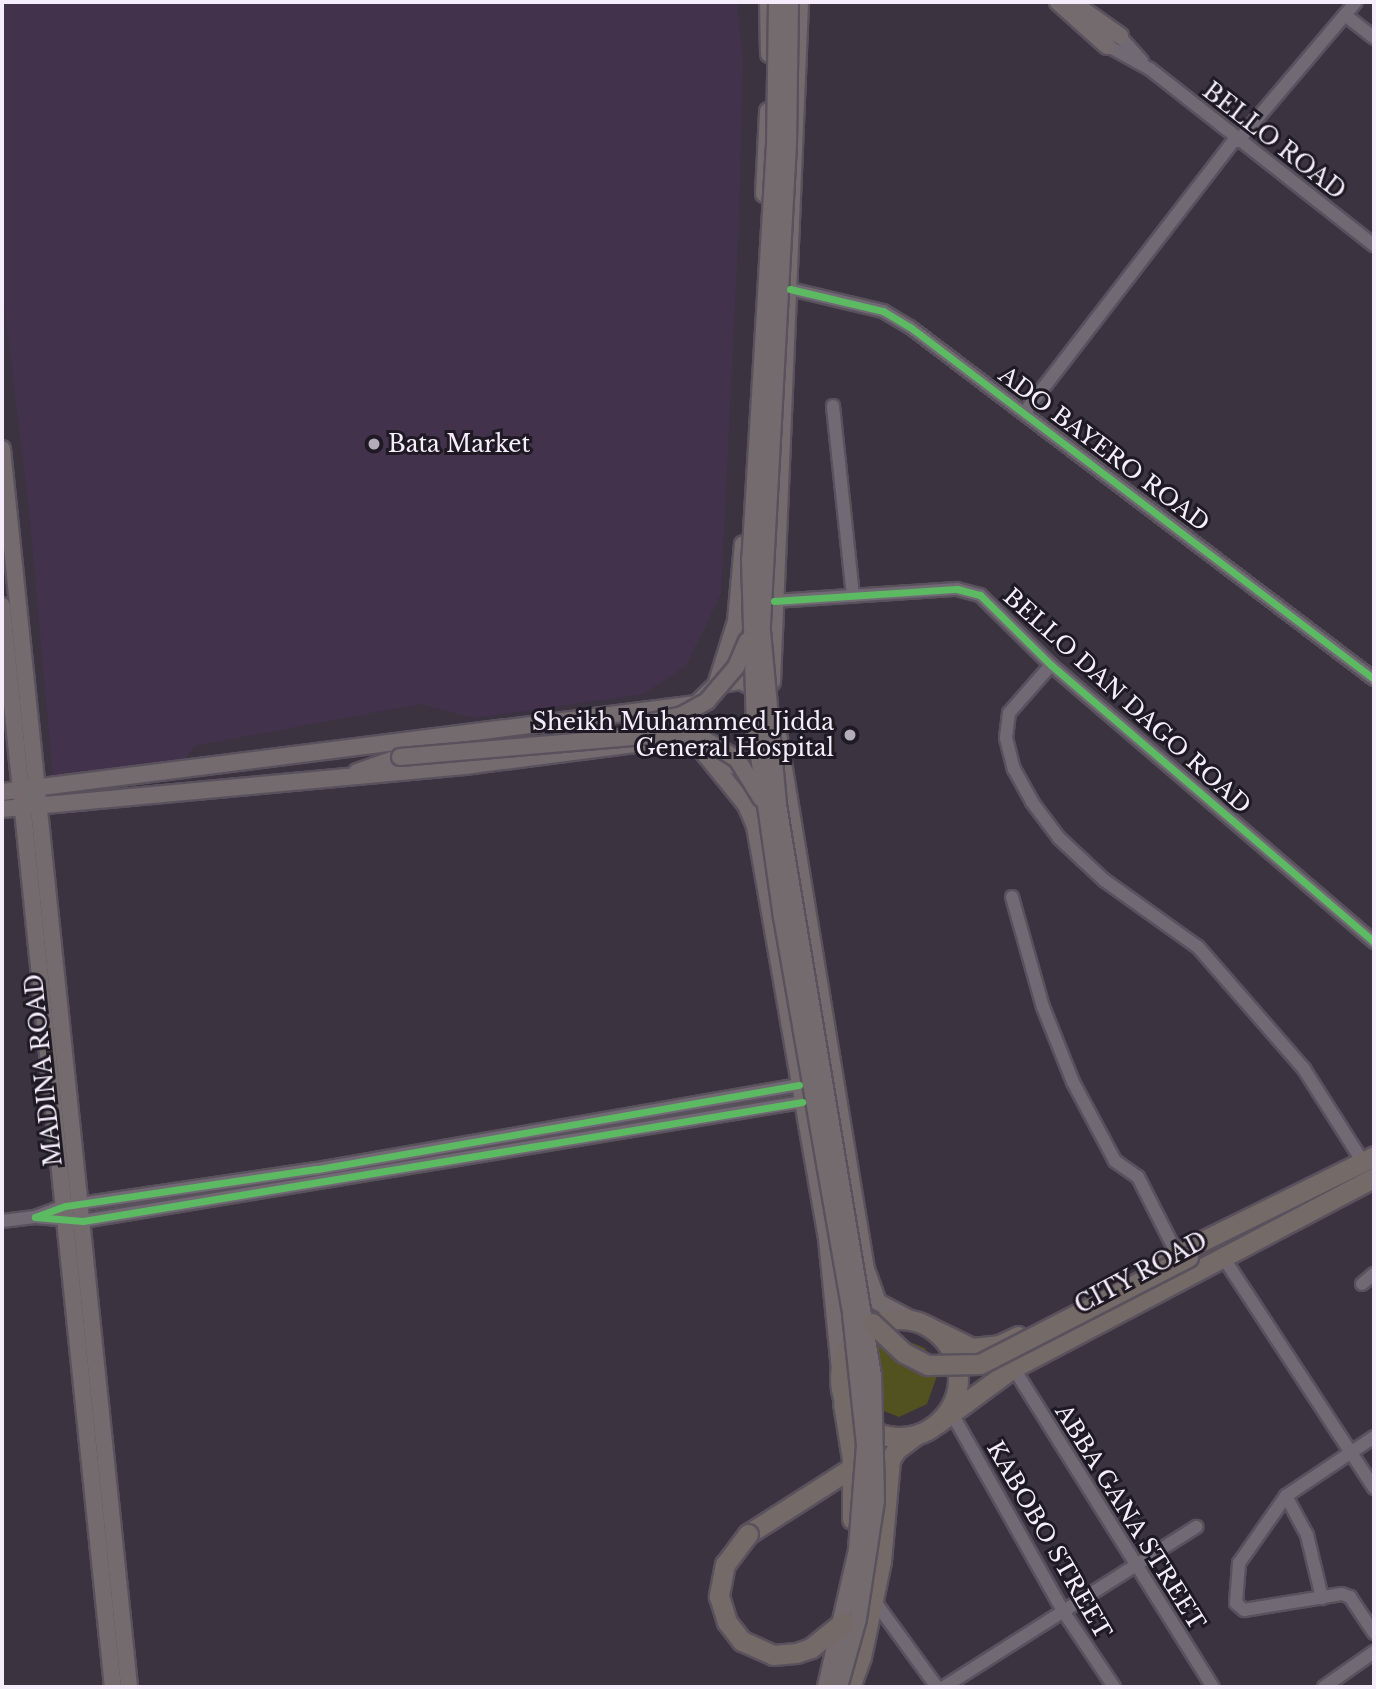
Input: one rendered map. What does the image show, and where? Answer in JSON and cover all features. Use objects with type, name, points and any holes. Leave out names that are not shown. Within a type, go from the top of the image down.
[{"type":"highway","name":"CITY ROAD","points":[[929,1327],[972,1348],[999,1345],[1368,1159]]},
{"type":"highway","name":"CITY ROAD","points":[[944,1417],[1013,1368],[1374,1179]]},
{"type":"highway","points":[[868,1317],[904,1353],[928,1365],[980,1364],[1182,1255]]},
{"type":"highway","points":[[817,1687],[836,1627],[850,1549],[852,1468],[840,1377],[848,1347],[864,1329],[886,1320],[910,1319],[929,1327],[943,1339],[958,1372],[953,1399],[944,1417],[852,1468],[748,1534],[725,1564],[719,1597],[727,1622],[742,1641],[773,1655],[796,1653],[811,1648],[842,1623]]},
{"type":"highway","points":[[840,1377],[854,1416],[882,1435],[907,1436]]},
{"type":"highway","points":[[850,1687],[873,1599],[890,1460],[907,1436]]},
{"type":"main road","points":[[768,2],[765,181],[741,591],[731,642],[716,685],[696,704],[692,723],[703,752],[746,805],[755,826],[837,1306],[840,1377]]},
{"type":"main road","points":[[777,2],[775,144],[749,631],[766,807],[860,1378],[863,1500],[842,1623],[826,1687]]},
{"type":"main road","points":[[790,2],[788,144],[763,559],[763,645],[768,727],[794,915],[868,1317],[877,1445],[876,1501],[858,1619],[839,1687]]},
{"type":"main road","points":[[800,2],[790,289],[774,601],[773,702],[790,825],[866,1269],[878,1302],[910,1319]]},
{"type":"main road","points":[[1058,2],[1107,46]]},
{"type":"main road","points":[[1072,2],[1120,36]]},
{"type":"main road","name":"MADINA ROAD","points":[[2,449],[39,805],[74,1213],[118,1657],[129,1687]]},
{"type":"main road","name":"MADINA ROAD","points":[[2,606],[21,798],[74,1213]]},
{"type":"main road","points":[[348,776],[375,762],[400,754],[652,724],[682,715],[721,688],[744,652],[749,631]]},
{"type":"main road","points":[[716,685],[740,681],[773,702]]},
{"type":"main road","points":[[2,809],[37,788],[696,704]]},
{"type":"main road","points":[[2,792],[39,805],[348,776],[643,743],[703,752],[721,765],[753,763],[770,747],[778,724]]},
{"type":"main road","points":[[344,750],[400,754],[682,733],[702,738],[737,760],[766,807]]},
{"type":"main road","name":"MADINA ROAD","points":[[113,1687],[118,1657]]},
{"type":"street","name":"BELLO ROAD","points":[[1047,2],[1107,46],[1150,69]]},
{"type":"street","name":"BELLO ROAD","points":[[1084,2],[1150,69],[1374,245]]},
{"type":"street","points":[[1024,412],[1237,140],[1356,2]]},
{"type":"street","points":[[1345,15],[1374,38]]},
{"type":"street","name":"ADO BAYERO ROAD","points":[[790,289],[883,311],[1024,412],[1374,679]]},
{"type":"street","points":[[833,406],[852,596]]},
{"type":"street","name":"BELLO DAN DAGO ROAD","points":[[774,601],[968,590],[980,595],[1051,666],[1374,942]]},
{"type":"street","points":[[1051,666],[1009,713],[1006,738],[1014,769],[1032,802],[1059,838],[1104,880],[1198,947],[1304,1069],[1368,1159]]},
{"type":"street","points":[[1012,897],[1043,1007],[1073,1082],[1115,1161],[1138,1177],[1182,1255]]},
{"type":"street","points":[[74,1213],[799,1084]]},
{"type":"street","points":[[2,1222],[802,1102]]},
{"type":"street","points":[[1223,1256],[1374,1488]]},
{"type":"street","points":[[1362,1284],[1374,1274]]},
{"type":"street","name":"ABBA GANA STREET","points":[[999,1345],[1135,1567],[1213,1687]]},
{"type":"street","name":"KABOBO STREET","points":[[944,1417],[1063,1611],[1114,1687]]},
{"type":"street","points":[[1374,1437],[1286,1496],[1239,1563],[1236,1603],[1244,1610],[1322,1598],[1350,1597],[1374,1633]]},
{"type":"street","points":[[1286,1496],[1307,1535],[1322,1598]]},
{"type":"street","points":[[944,1687],[1196,1527]]},
{"type":"street","points":[[873,1599],[937,1687]]},
{"type":"street","points":[[1324,1687],[1374,1652]]},
{"type":"shaded area","name":"Bata Market","points":[[2,2],[737,2],[743,60],[739,223],[721,594],[686,666],[644,694],[475,718],[420,704],[194,746],[183,764],[53,780],[29,509],[2,288]]},
{"type":"shaded area","points":[[897,1337],[925,1348],[937,1376],[927,1404],[899,1417],[871,1406],[869,1350]]},
{"type":"cycle path","points":[[790,289],[883,311],[910,327],[1374,679]]},
{"type":"cycle path","points":[[774,601],[957,589],[980,595],[1051,665],[1374,942]]},
{"type":"cycle path","points":[[799,1085],[316,1169],[65,1206],[35,1217],[83,1221],[802,1102]]},
{"type":"place","name":"Bata Market","points":[[374,444]]},
{"type":"place","name":"Sheikh Muhammed Jidda General Hospital","points":[[850,735]]}]
